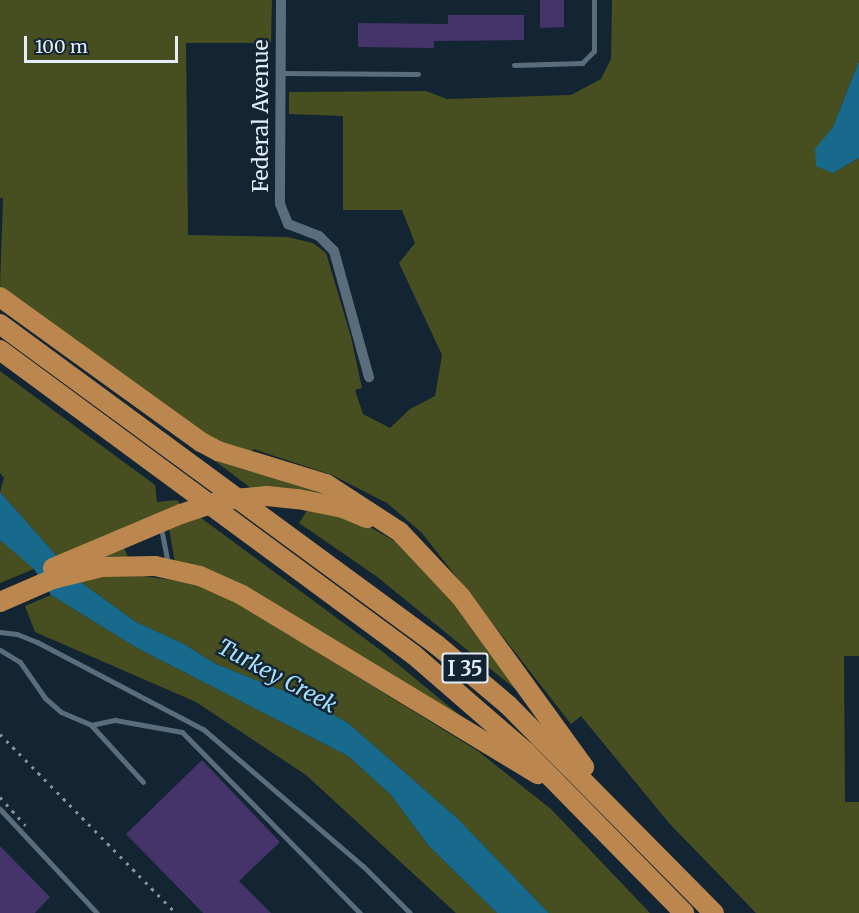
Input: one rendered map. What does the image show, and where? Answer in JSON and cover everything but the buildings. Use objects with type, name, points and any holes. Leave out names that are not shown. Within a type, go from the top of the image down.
[{"type":"highway","points":[[0,297],[201,442],[218,451],[327,484],[400,532],[461,597],[526,683],[611,806]]},
{"type":"highway","name":"I 35","points":[[0,324],[305,546],[480,681],[611,806],[714,913]]},
{"type":"highway","name":"I 35","points":[[0,350],[414,655],[566,791],[684,913]]},
{"type":"highway","points":[[0,590],[160,522],[223,500],[267,496],[343,508],[400,532]]},
{"type":"highway","points":[[0,602],[81,571],[133,564],[169,568],[208,579],[242,595],[566,791]]},
{"type":"street","name":"Federal Avenue","points":[[281,0],[279,74],[283,215],[288,224],[319,236],[334,251],[369,377]]},
{"type":"lane","points":[[514,65],[582,63],[594,51],[594,0]]},
{"type":"lane","points":[[279,74],[418,74]]},
{"type":"lane","points":[[160,522],[169,568]]},
{"type":"lane","points":[[0,632],[17,634],[37,642],[203,729],[355,859],[410,913]]},
{"type":"lane","points":[[0,650],[20,662],[45,698],[61,712],[91,725],[143,782]]},
{"type":"lane","points":[[91,725],[115,720],[182,732],[360,913]]},
{"type":"lane","points":[[0,809],[97,913]]},
{"type":"green space","points":[[0,0],[272,0],[271,43],[186,43],[188,235],[287,237],[313,243],[326,253],[351,337],[362,388],[355,390],[363,414],[390,428],[410,409],[435,396],[442,355],[399,263],[415,243],[402,210],[343,210],[343,116],[289,114],[289,92],[426,91],[447,99],[571,95],[601,79],[611,59],[612,0],[859,0],[859,61],[833,127],[815,150],[833,173],[859,158],[859,656],[844,656],[845,802],[859,802],[859,913],[756,913],[669,823],[581,716],[571,724],[422,533],[387,503],[332,475],[253,449],[252,453],[227,446],[191,425],[0,286],[3,198],[0,198]]},
{"type":"green space","points":[[0,371],[155,485],[157,502],[177,500],[182,506],[117,532],[136,575],[198,584],[226,596],[478,751],[552,810],[650,913],[549,913],[457,818],[348,723],[309,701],[216,664],[184,644],[136,622],[79,581],[0,492],[4,478],[0,473]]},
{"type":"green space","points":[[203,452],[338,497],[300,490],[252,489]]},
{"type":"green space","points":[[310,506],[354,518],[400,544],[439,580],[519,692],[376,576],[299,523]]},
{"type":"green space","points":[[197,515],[383,652],[463,718],[175,563],[169,528]]},
{"type":"green space","points":[[0,540],[18,554],[34,569],[0,583]]},
{"type":"green space","points":[[51,595],[137,648],[348,756],[391,795],[428,845],[497,913],[456,913],[306,775],[196,702],[35,632],[25,606]]},
{"type":"water","points":[[859,61],[859,158],[833,173],[816,166],[815,149],[833,127]]},
{"type":"water","points":[[0,492],[79,581],[136,622],[184,644],[216,664],[309,701],[348,723],[457,818],[549,913],[497,913],[428,845],[391,795],[348,756],[137,648],[51,595],[34,569],[0,540]]},
{"type":"railway","points":[[0,734],[176,913]]},
{"type":"railway","points":[[0,797],[25,825]]},
{"type":"water label","name":"Turkey Creek","points":[[277,676]]}]
